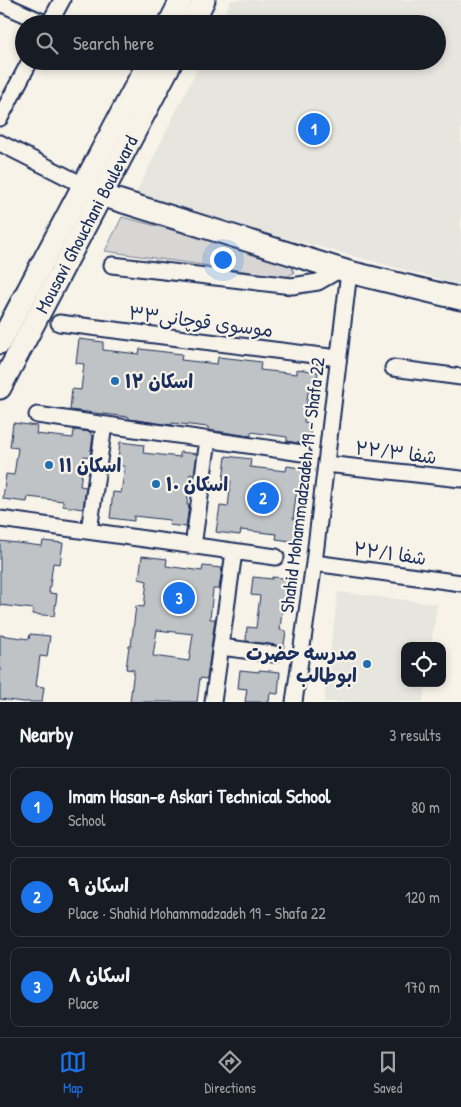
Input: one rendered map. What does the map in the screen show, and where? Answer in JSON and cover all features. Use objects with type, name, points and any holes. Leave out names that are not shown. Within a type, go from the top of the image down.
[{"type":"street","points":[[53,15],[62,0]]},
{"type":"street","points":[[174,15],[181,0]]},
{"type":"street","points":[[196,15],[204,0]]},
{"type":"street","points":[[0,3],[27,15]]},
{"type":"street","points":[[0,118],[25,70]]},
{"type":"street","name":"Mousavi Ghouchani Boulevard","points":[[0,388],[92,190],[145,70]]},
{"type":"street","name":"Mousavi Ghouchani Boulevard","points":[[0,343],[166,70]]},
{"type":"street","points":[[0,143],[92,190],[344,271],[461,299]]},
{"type":"street","points":[[112,265],[292,286],[318,282],[344,271]]},
{"type":"street","name":"Shahid Mohammadzadeh 19 - Shafa 22","points":[[294,702],[326,464],[338,358],[344,271]]},
{"type":"street","name":"موسوی قوچانی۳۳","points":[[59,323],[338,358]]},
{"type":"street","points":[[393,368],[461,377]]},
{"type":"street","points":[[36,416],[302,453]]},
{"type":"street","points":[[89,531],[104,425]]},
{"type":"street","points":[[193,546],[208,440]]},
{"type":"street","name":"شفا ۲۲/۳","points":[[326,464],[461,479]]},
{"type":"street","points":[[0,519],[276,557]]},
{"type":"street","points":[[213,702],[234,552]]},
{"type":"street","name":"۲۲/۱ شفا","points":[[314,563],[461,583]]},
{"type":"street","points":[[221,647],[274,654]]},
{"type":"shaded area","points":[[231,0],[461,0],[461,285],[134,197],[197,70],[446,70],[446,15],[224,15]]},
{"type":"shaded area","points":[[122,217],[279,258],[292,267],[294,273],[286,277],[105,251]]},
{"type":"shaded area","name":"مدرسه حضرت ابوطالب","points":[[338,592],[437,604],[432,642],[401,642],[401,687],[425,687],[423,702],[324,702]]},
{"type":"building","points":[[79,339],[103,342],[103,350],[139,354],[140,349],[182,354],[181,360],[217,364],[218,357],[261,362],[260,370],[297,374],[297,369],[318,372],[315,393],[308,392],[304,422],[311,423],[309,445],[287,441],[287,437],[251,432],[251,436],[208,430],[208,427],[172,423],[172,425],[129,419],[129,417],[70,410],[72,389],[81,390],[84,364],[76,363]]},
{"type":"building","name":"اسکان ۱۱","points":[[13,423],[37,426],[36,434],[73,438],[74,430],[91,432],[93,436],[90,457],[84,456],[80,486],[86,487],[83,509],[63,506],[63,501],[28,497],[27,502],[3,499],[6,474],[14,475],[18,448],[10,447]]},
{"type":"building","name":"اسکان ۱۰","points":[[120,442],[144,445],[143,453],[180,457],[180,452],[197,454],[194,475],[190,474],[186,527],[169,525],[170,520],[134,516],[134,521],[110,518],[113,492],[121,493],[125,466],[117,466]]},
{"type":"building","points":[[226,456],[251,459],[250,467],[286,471],[287,466],[307,469],[305,490],[297,489],[293,519],[301,520],[298,542],[276,539],[277,534],[241,530],[240,535],[216,532],[220,506],[228,507],[231,481],[223,480]]},
{"type":"building","points":[[0,541],[42,546],[43,541],[63,543],[60,564],[53,563],[49,593],[57,594],[54,616],[32,614],[33,609],[0,605]]},
{"type":"building","points":[[142,556],[167,559],[166,566],[202,571],[203,566],[222,568],[219,589],[213,589],[210,619],[215,619],[207,679],[200,678],[197,702],[130,702],[134,670],[126,669],[129,646],[131,646],[136,606],[144,607],[147,581],[139,579]],"holes":[[[157,630],[193,634],[189,661],[153,656]]]},
{"type":"building","points":[[253,577],[293,579],[291,601],[283,600],[280,630],[286,631],[283,652],[276,645],[246,641],[247,627],[256,628],[260,596],[251,595]]},
{"type":"building","points":[[30,634],[50,636],[47,657],[40,656],[36,686],[44,687],[42,702],[0,699],[0,635],[29,639]]},
{"type":"building","points":[[240,670],[280,672],[278,694],[270,693],[269,702],[245,702],[247,689],[238,688]]},
{"type":"place","name":"Imam Hasan-e Askari Technical School","points":[[314,129]]},
{"type":"place","name":"اسکان ۱۲","points":[[115,381]]},
{"type":"place","name":"اسکان ۱۱","points":[[49,465]]},
{"type":"place","name":"اسکان ۱۰","points":[[156,484]]},
{"type":"place","name":"اسکان ۹","points":[[263,498]]},
{"type":"place","name":"اسکان ۸","points":[[179,598]]},
{"type":"place","name":"مدرسه حضرت ابوطالب","points":[[367,664]]}]
